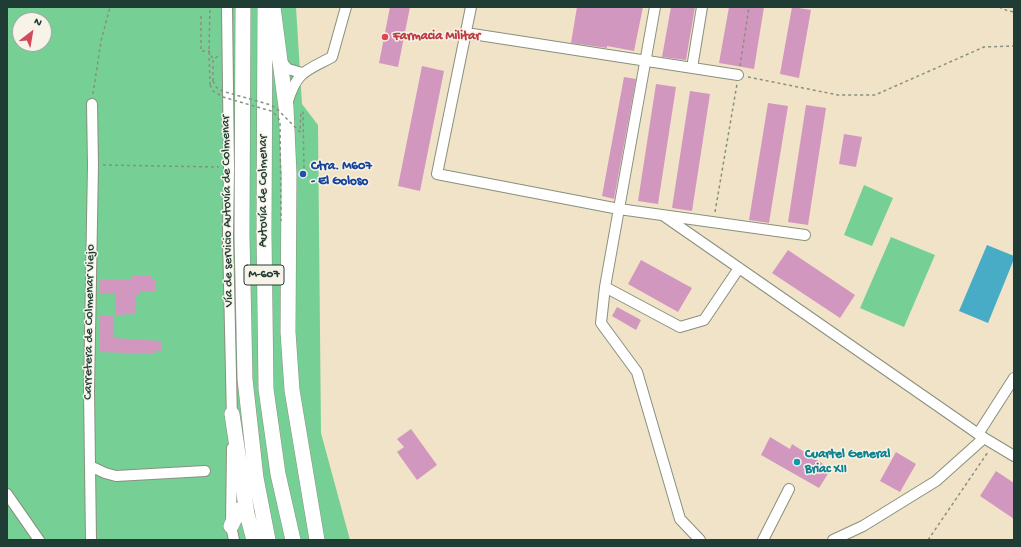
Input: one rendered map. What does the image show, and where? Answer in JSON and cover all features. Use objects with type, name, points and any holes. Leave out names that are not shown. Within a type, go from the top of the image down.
[{"type":"highway","name":"Autovía de Colmenar","points":[[243,7],[242,234],[245,379],[256,478],[268,540]]},
{"type":"highway","name":"Autovía de Colmenar","points":[[265,7],[264,233],[266,389],[278,474],[293,540]]},
{"type":"highway","points":[[273,7],[286,107],[289,174],[288,332],[292,390],[317,540]]},
{"type":"highway","points":[[232,414],[247,514],[254,540]]},
{"type":"highway","points":[[232,533],[239,510],[247,514]]},
{"type":"street","points":[[224,7],[221,17],[222,53],[228,63]]},
{"type":"street","name":"Vía de servicio Autovía de Colmenar","points":[[227,7],[232,533]]},
{"type":"street","points":[[286,107],[292,86],[302,73],[332,57],[346,7]]},
{"type":"street","points":[[471,7],[437,174],[619,209],[805,235]]},
{"type":"street","points":[[654,7],[605,287],[601,323],[637,372],[680,519],[700,540]]},
{"type":"street","points":[[692,68],[702,7]]},
{"type":"street","points":[[466,33],[738,75]]},
{"type":"street","points":[[279,59],[288,70],[302,73]]},
{"type":"street","name":"Carretera de Colmenar Viejo","points":[[91,540],[89,391],[93,165],[92,104]]},
{"type":"street","points":[[662,215],[981,436],[1014,456]]},
{"type":"street","points":[[605,287],[680,327],[704,320],[739,268]]},
{"type":"street","points":[[833,540],[863,526],[936,481],[981,436],[1014,378]]},
{"type":"street","points":[[90,466],[104,473],[116,476],[205,471]]},
{"type":"street","points":[[763,540],[789,489]]},
{"type":"street","points":[[7,494],[39,540]]},
{"type":"path","points":[[92,104],[101,41],[110,7]]},
{"type":"path","points":[[210,7],[208,51],[210,85],[213,91],[223,97],[271,111],[280,121],[281,221]]},
{"type":"path","points":[[713,222],[749,7]]},
{"type":"path","points":[[999,7],[1008,12],[1014,12]]},
{"type":"path","points":[[201,16],[201,51],[208,51]]},
{"type":"path","points":[[738,75],[838,95],[874,95],[984,47],[1014,46]]},
{"type":"path","points":[[208,51],[213,60],[214,82],[216,87],[222,91],[271,105],[300,132],[301,112],[303,112],[304,169]]},
{"type":"path","points":[[213,60],[222,53]]},
{"type":"path","points":[[93,165],[229,168]]},
{"type":"path","points":[[928,540],[994,444]]},
{"type":"green space","points":[[7,7],[296,7],[302,104],[318,125],[321,433],[350,540],[7,540]]},
{"type":"green space","points":[[864,185],[893,198],[872,246],[844,235]]},
{"type":"green space","points":[[891,237],[935,255],[904,327],[860,308]]},
{"type":"water","points":[[987,245],[1014,256],[988,323],[959,311]]},
{"type":"building","points":[[390,7],[410,7],[398,67],[379,63]]},
{"type":"building","points":[[577,7],[643,7],[634,51],[607,46],[607,48],[571,43]]},
{"type":"building","points":[[671,7],[695,7],[686,60],[662,57]]},
{"type":"building","points":[[729,7],[764,7],[754,69],[719,63]]},
{"type":"building","points":[[792,7],[811,10],[799,78],[780,74]]},
{"type":"building","points":[[422,66],[444,71],[420,191],[398,186]]},
{"type":"building","points":[[624,77],[636,79],[614,199],[602,196]]},
{"type":"building","points":[[656,84],[676,87],[658,204],[638,201]]},
{"type":"building","points":[[690,91],[710,94],[692,211],[672,208]]},
{"type":"building","points":[[768,103],[788,106],[769,223],[749,220]]},
{"type":"building","points":[[806,105],[826,108],[808,225],[788,222]]},
{"type":"building","points":[[844,134],[862,137],[856,167],[839,164]]},
{"type":"building","points":[[788,250],[855,295],[840,318],[772,273]]},
{"type":"building","points":[[641,260],[692,288],[678,312],[628,284]]},
{"type":"building","points":[[131,276],[152,276],[152,280],[155,280],[156,290],[139,292],[139,296],[135,296],[136,314],[115,315],[115,294],[99,294],[99,280],[131,280]]},
{"type":"building","points":[[617,307],[641,320],[636,330],[612,316]]},
{"type":"building","points":[[99,316],[114,316],[114,338],[161,341],[161,351],[155,350],[155,354],[99,352]]},
{"type":"building","points":[[411,429],[437,465],[417,480],[397,452],[404,447],[397,439]]},
{"type":"building","name":"Cuartel General Briac XII","points":[[770,437],[790,449],[792,444],[831,469],[819,488],[761,455]]},
{"type":"building","points":[[896,452],[916,464],[900,492],[880,481]]},
{"type":"building","points":[[996,471],[1014,483],[1014,519],[980,496]]},
{"type":"place","name":"Farmacia Militar","points":[[385,37]]},
{"type":"place","name":"Ctra. M607 - El Goloso","points":[[303,174]]},
{"type":"place","name":"Cuartel General Briac XII","points":[[797,462]]}]
